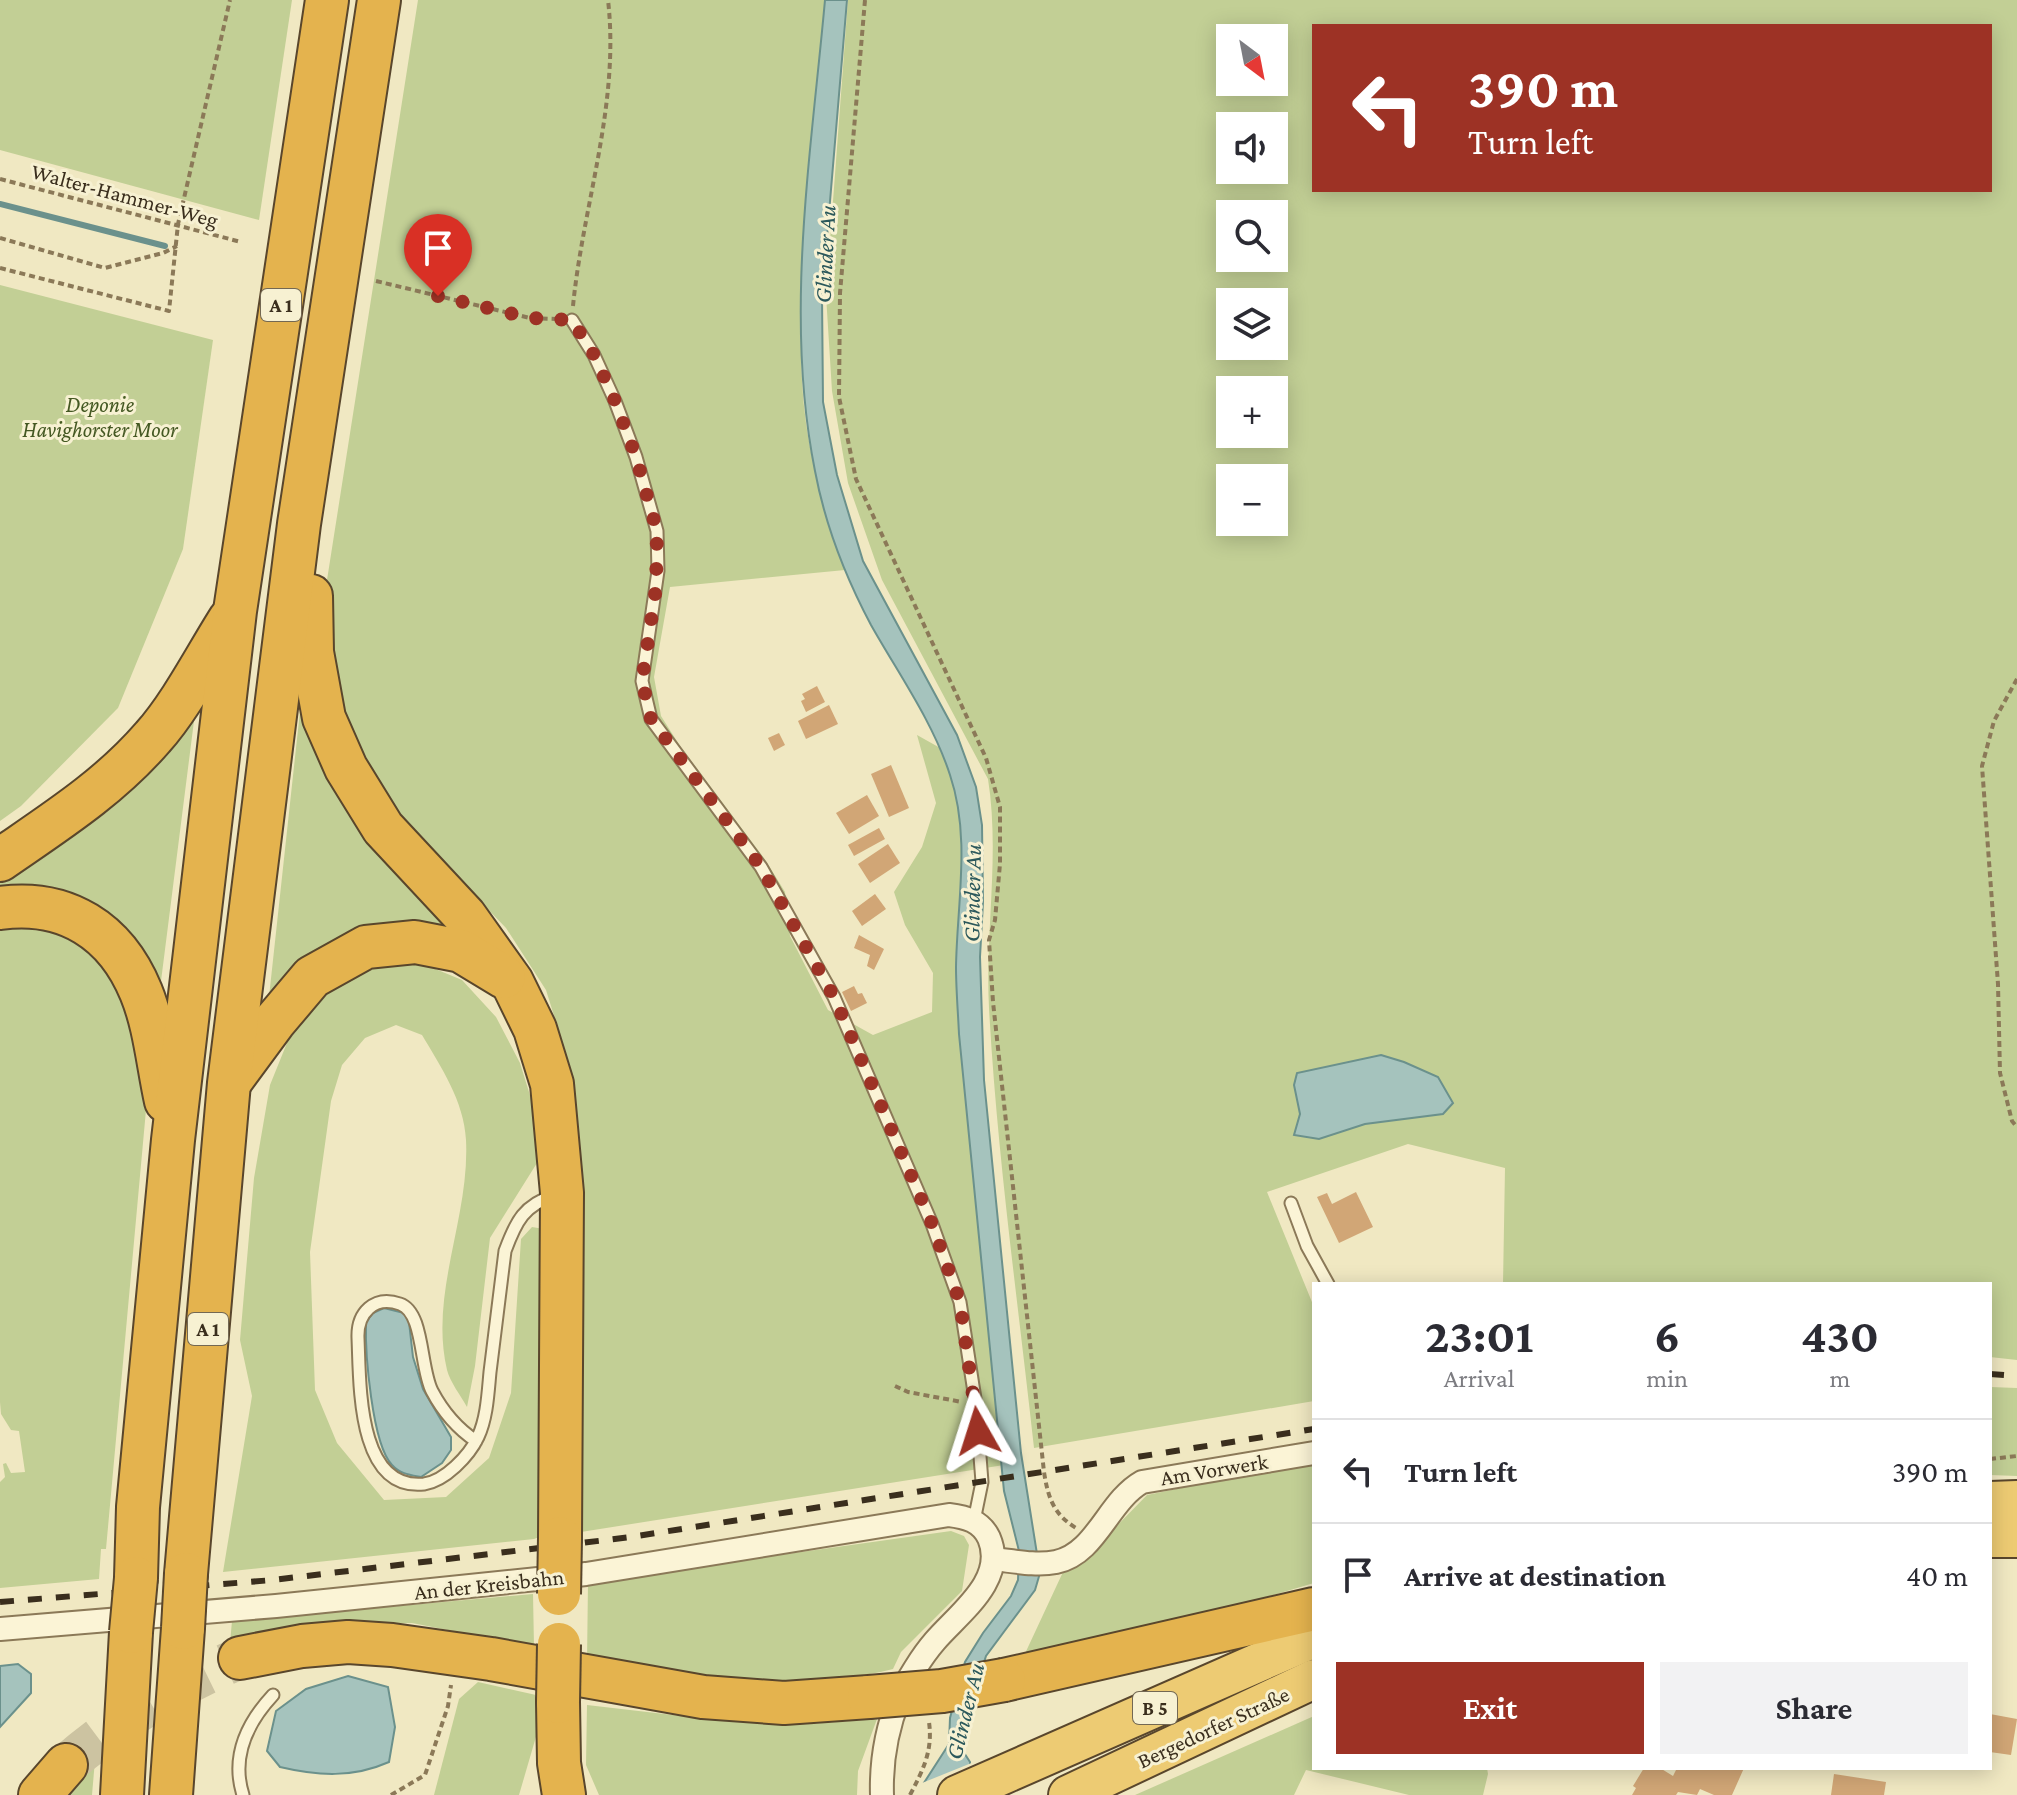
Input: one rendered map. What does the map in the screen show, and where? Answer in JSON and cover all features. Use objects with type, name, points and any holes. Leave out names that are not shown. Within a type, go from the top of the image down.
[{"type":"highway","name":"A 1","points":[[122,1795],[138,1507],[173,1140],[235,611],[327,0]]},
{"type":"highway","name":"A 1","points":[[171,1795],[186,1574],[229,1083],[299,524],[379,0]]},
{"type":"highway","points":[[299,524],[310,568],[312,652],[324,718],[346,768],[383,828],[465,916],[512,982],[535,1029],[552,1084],[562,1193],[558,1702],[563,1787]]},
{"type":"highway","points":[[0,860],[89,799],[155,735],[235,611]]},
{"type":"highway","points":[[0,908],[31,905],[72,916],[110,942],[133,974],[149,1018],[173,1140]]},
{"type":"highway","points":[[229,1083],[312,977],[366,947],[415,942],[461,951],[512,982]]},
{"type":"highway","points":[[1992,1501],[2017,1500]]},
{"type":"highway","points":[[1992,1538],[2017,1538]]},
{"type":"highway","points":[[240,1658],[302,1646],[348,1642],[392,1645],[491,1659],[703,1697],[784,1703],[942,1691],[1004,1680],[1312,1609]]},
{"type":"highway","name":"Bergedorfer Straße","points":[[957,1795],[1312,1639]]},
{"type":"highway","name":"Bergedorfer Straße","points":[[1068,1795],[1312,1680]]},
{"type":"street","name":"Am Vorwerk","points":[[993,1559],[1042,1563],[1065,1559],[1092,1537],[1119,1500],[1142,1482],[1312,1453]]},
{"type":"street","name":"An der Kreisbahn","points":[[0,1629],[276,1606],[586,1574],[949,1515],[974,1521]]},
{"type":"street","points":[[882,1795],[883,1762],[900,1697],[934,1642],[979,1594],[993,1559],[993,1549],[986,1532],[974,1521]]},
{"type":"lane","points":[[572,320],[594,355],[615,401],[636,457],[657,531],[657,582],[642,681],[651,719],[761,867],[834,997],[932,1224],[955,1289],[976,1405],[982,1482],[974,1521]]},
{"type":"lane","points":[[476,1441],[463,1432],[431,1389],[412,1311],[401,1304],[385,1301],[368,1306],[360,1316],[357,1332],[360,1386],[375,1460],[391,1478],[406,1485],[428,1484],[448,1473],[476,1441],[485,1412],[505,1251],[513,1228],[535,1202],[562,1193]]},
{"type":"lane","points":[[1291,1203],[1307,1246],[1327,1282]]},
{"type":"lane","points":[[243,1795],[239,1771],[245,1736],[256,1713],[273,1695]]},
{"type":"path","points":[[0,268],[169,311],[178,224],[230,0]]},
{"type":"path","points":[[376,281],[530,318],[572,320],[604,132],[612,32],[608,0]]},
{"type":"path","points":[[865,0],[840,293],[839,397],[856,479],[986,758],[1000,807],[1000,864],[995,920],[989,940],[993,1002],[1044,1472],[1048,1499],[1053,1507],[1070,1524],[1092,1537]]},
{"type":"path","name":"Walter-Hammer-Weg","points":[[0,179],[241,242]]},
{"type":"path","points":[[0,238],[105,268],[163,253],[177,246]]},
{"type":"path","points":[[2017,679],[1994,721],[1982,766],[1998,984],[2000,1073],[2012,1121],[2017,1127]]},
{"type":"path","points":[[895,1386],[908,1392],[976,1405]]},
{"type":"path","points":[[1992,1459],[2017,1456]]},
{"type":"path","points":[[391,1795],[425,1775],[448,1706],[452,1688],[449,1679]]},
{"type":"path","points":[[910,1795],[928,1758],[931,1735],[926,1712]]},
{"type":"green space","points":[[0,0],[292,0],[259,220],[0,150]]},
{"type":"green space","points":[[418,0],[825,0],[802,291],[801,358],[803,401],[813,461],[845,570],[670,587],[654,677],[661,716],[785,892],[790,936],[828,1010],[873,1035],[932,1012],[933,973],[905,925],[894,892],[922,847],[936,803],[917,735],[942,749],[965,800],[962,937],[1004,1465],[581,1532],[571,1070],[546,990],[506,928],[402,820],[364,765],[331,682],[327,580]]},
{"type":"green space","points":[[848,0],[2017,0],[2017,1360],[1992,1357],[1992,1282],[1503,1282],[1505,1168],[1408,1144],[1267,1192],[1312,1302],[1312,1401],[1034,1448],[1003,1173],[989,1008],[993,836],[988,779],[882,580],[848,483],[832,391],[826,295]]},
{"type":"green space","name":"Deponie Havighorster Moor","points":[[0,285],[213,340],[183,549],[118,708],[21,806],[0,821]]},
{"type":"green space","points":[[301,702],[319,762],[352,807],[469,940],[269,997]]},
{"type":"green space","points":[[195,713],[160,989],[0,893],[0,883],[43,858],[99,815]]},
{"type":"green space","points":[[0,919],[75,930],[127,989],[147,1099],[106,1549],[101,1549],[99,1579],[0,1588],[0,1482],[5,1477],[3,1464],[6,1463],[11,1473],[25,1472],[19,1431],[11,1430],[1,1414],[0,1402]]},
{"type":"green space","points":[[376,962],[421,963],[462,980],[496,1017],[520,1063],[533,1105],[537,1163],[490,1238],[467,1407],[448,1375],[443,1341],[446,1284],[466,1169],[466,1140],[461,1112],[437,1059],[422,1035],[396,1025],[365,1038],[342,1065],[331,1101],[310,1252],[315,1390],[337,1443],[384,1500],[446,1497],[489,1458],[511,1393],[521,1239],[532,1227],[544,1229],[545,1535],[534,1539],[223,1572],[252,1396],[240,1340],[254,1178],[270,1085],[291,1033],[327,988]]},
{"type":"green space","points":[[1992,1387],[2017,1388],[2017,1476],[1992,1475]]},
{"type":"green space","points":[[1312,1461],[1312,1584],[1185,1621],[1022,1660],[1063,1572],[1104,1539],[1147,1495]]},
{"type":"green space","points":[[951,1531],[964,1536],[969,1545],[962,1591],[901,1652],[893,1669],[818,1680],[779,1680],[702,1675],[587,1661],[588,1582]]},
{"type":"green space","points":[[533,1594],[534,1647],[412,1623],[303,1626],[230,1643],[232,1621]]},
{"type":"green space","points":[[478,1682],[536,1695],[540,1723],[519,1795],[434,1795],[459,1699]]},
{"type":"green space","points":[[587,1705],[733,1722],[809,1724],[877,1719],[858,1771],[857,1795],[599,1795],[586,1765]]},
{"type":"green space","points":[[1312,1717],[1312,1770],[1487,1770],[1488,1774],[1483,1795],[1409,1795],[1306,1770],[1294,1795],[1135,1795]]},
{"type":"green space","points":[[95,1760],[92,1795],[67,1795]]},
{"type":"water","name":"Glinder Au","points":[[825,0],[847,0],[822,296],[823,402],[837,475],[863,561],[957,735],[976,787],[982,825],[980,957],[984,1080],[1021,1453],[1040,1573],[1035,1590],[986,1656],[959,1741],[970,1762],[970,1795],[920,1789],[949,1744],[950,1718],[965,1662],[1011,1596],[1018,1580],[1019,1551],[1004,1491],[959,1034],[956,967],[961,846],[956,798],[934,736],[871,625],[837,550],[819,491],[806,413],[801,295],[803,236]]},
{"type":"water","points":[[1381,1055],[1438,1077],[1453,1103],[1443,1114],[1365,1124],[1319,1139],[1294,1135],[1300,1114],[1294,1085],[1297,1073]]},
{"type":"water","points":[[384,1308],[404,1313],[409,1322],[413,1357],[423,1389],[451,1437],[451,1450],[442,1463],[421,1477],[409,1475],[392,1465],[379,1438],[369,1375],[366,1322],[373,1313]]},
{"type":"water","points":[[18,1664],[31,1674],[31,1693],[0,1727],[0,1666]]},
{"type":"water","points":[[348,1676],[388,1687],[395,1727],[389,1762],[362,1771],[335,1774],[280,1767],[267,1751],[276,1711],[306,1689]]},
{"type":"pier","points":[[974,1762],[974,1795],[914,1795],[917,1785]]},
{"type":"building","points":[[817,686],[825,702],[806,712],[801,701],[805,699],[802,694]]},
{"type":"building","points":[[829,705],[838,724],[806,739],[798,721]]},
{"type":"building","points":[[779,733],[785,745],[774,751],[768,738]]},
{"type":"building","points":[[891,765],[909,808],[889,817],[871,774]]},
{"type":"building","points":[[867,795],[879,816],[849,834],[836,813]]},
{"type":"building","points":[[879,828],[885,839],[854,856],[848,845]]},
{"type":"building","points":[[888,844],[900,863],[870,883],[858,864]]},
{"type":"building","points":[[875,894],[886,909],[862,926],[852,911]]},
{"type":"building","points":[[859,935],[884,949],[874,970],[867,966],[870,955],[854,948]]},
{"type":"building","points":[[854,986],[867,1003],[851,1011],[842,992]]},
{"type":"building","points":[[1356,1192],[1373,1227],[1339,1243],[1317,1197],[1327,1193],[1332,1204]]},
{"type":"building","points":[[1992,1714],[2017,1719],[2011,1755],[1992,1752]]},
{"type":"building","points":[[1643,1770],[1663,1770],[1673,1776],[1676,1770],[1743,1770],[1732,1795],[1714,1795],[1700,1789],[1697,1795],[1678,1792],[1676,1795],[1632,1795],[1636,1788],[1633,1786]]},
{"type":"building","points":[[1834,1774],[1886,1782],[1884,1795],[1831,1795]]},
{"type":"waterway","points":[[0,204],[165,246]]},
{"type":"tunnel","points":[[66,1765],[149,1705],[240,1658]]},
{"type":"railway","points":[[1992,1374],[2017,1376]]},
{"type":"railway","points":[[0,1602],[273,1580],[631,1537],[1312,1429]]},
{"type":"route","points":[[438,296],[530,318],[572,320],[594,355],[636,457],[657,531],[658,571],[642,681],[651,719],[761,867],[834,997],[932,1224],[960,1302],[978,1431]]}]
